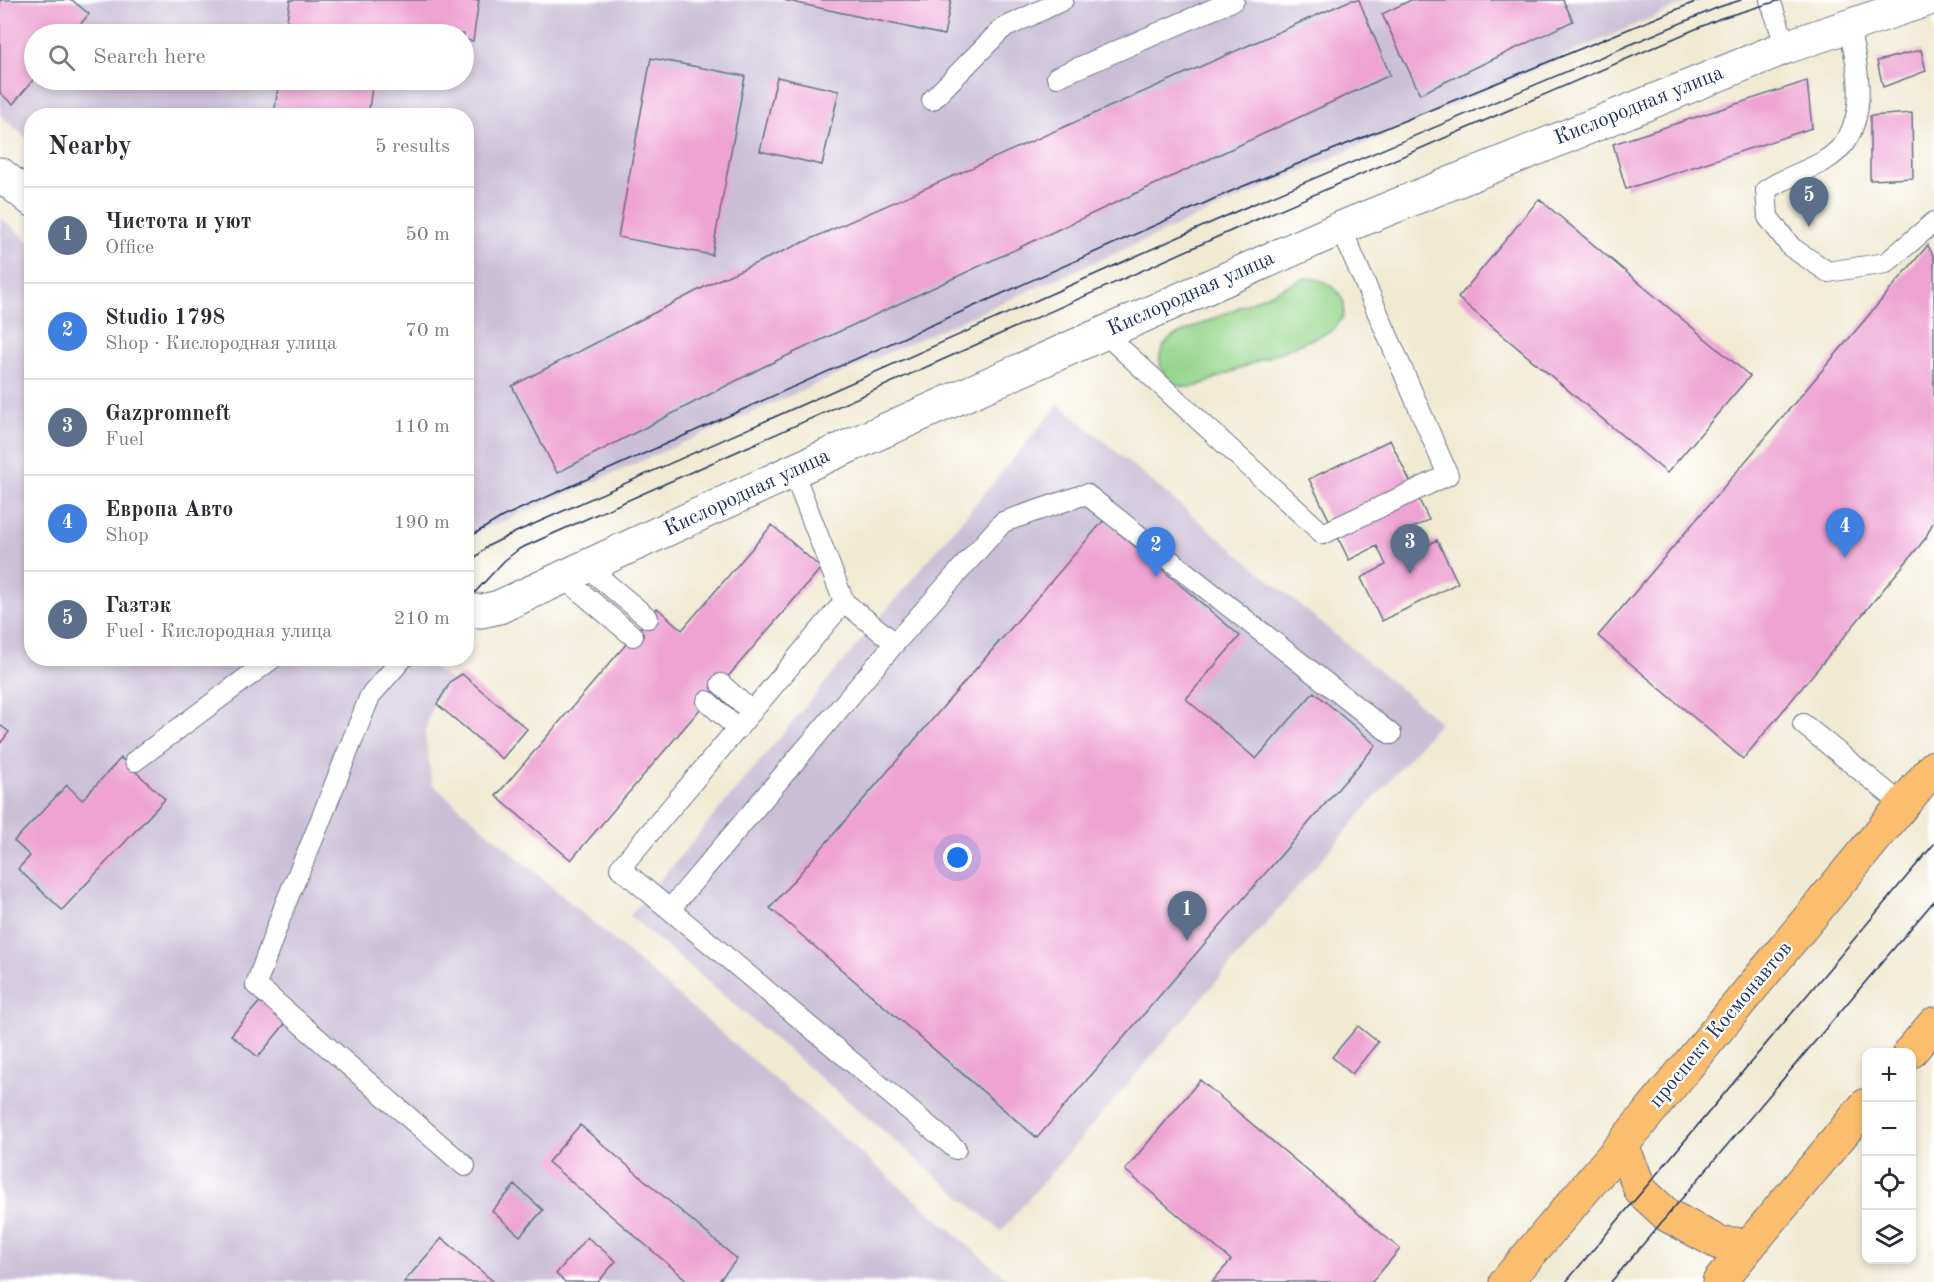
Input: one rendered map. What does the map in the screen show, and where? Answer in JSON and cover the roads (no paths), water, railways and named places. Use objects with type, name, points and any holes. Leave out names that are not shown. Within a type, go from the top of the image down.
[{"type":"main road","name":"проспект Космонавтов","points":[[1506,1282],[1934,767]]},
{"type":"main road","points":[[1914,1048],[1934,1024]]},
{"type":"main road","points":[[1719,1282],[1862,1110]]},
{"type":"main road","points":[[1622,1145],[1641,1191],[1667,1215],[1719,1243],[1750,1245]]},
{"type":"street","name":"Кислородная улица","points":[[474,611],[499,607],[793,471],[1341,228],[1786,47],[1926,0]]},
{"type":"street","points":[[0,174],[24,194]]},
{"type":"lane","points":[[932,100],[1002,29],[1063,0]]},
{"type":"lane","points":[[1057,77],[1234,0]]},
{"type":"lane","points":[[1770,0],[1786,47]]},
{"type":"lane","points":[[1848,26],[1856,56],[1860,91],[1856,122],[1840,149],[1824,162],[1781,180],[1766,190],[1768,217],[1791,247],[1828,272],[1886,263],[1934,222]]},
{"type":"lane","points":[[1104,333],[1323,534],[1448,475],[1341,228]]},
{"type":"lane","points":[[793,471],[844,602],[895,643]]},
{"type":"lane","points":[[670,909],[895,643],[1004,522],[1086,494],[1391,734]]},
{"type":"lane","points":[[575,572],[648,618]]},
{"type":"lane","points":[[575,572],[633,636]]},
{"type":"lane","points":[[844,602],[620,868],[956,1149]]},
{"type":"lane","points":[[135,761],[262,666]]},
{"type":"lane","points":[[396,666],[370,696],[286,902],[256,985],[465,1166]]},
{"type":"lane","points":[[721,684],[752,712]]},
{"type":"lane","points":[[707,701],[738,729]]},
{"type":"lane","points":[[1803,724],[1903,805]]},
{"type":"tram line","points":[[474,534],[502,517],[1234,190],[1700,0]]},
{"type":"tram line","points":[[474,559],[488,546],[516,532],[1244,208],[1719,7],[1741,0]]},
{"type":"tram line","points":[[474,593],[504,561],[519,549],[1244,225],[1721,18],[1781,0]]},
{"type":"tram line","points":[[1566,1282],[1934,844]]},
{"type":"tram line","points":[[1611,1282],[1934,901]]},
{"type":"place","name":"Газтэк","points":[[1809,227]]},
{"type":"place","name":"Европа Авто","points":[[1845,558]]},
{"type":"place","name":"Gazpromneft","points":[[1410,574]]},
{"type":"place","name":"Studio 1798","points":[[1156,577]]},
{"type":"place","name":"Чистота и уют","points":[[1187,941]]}]
